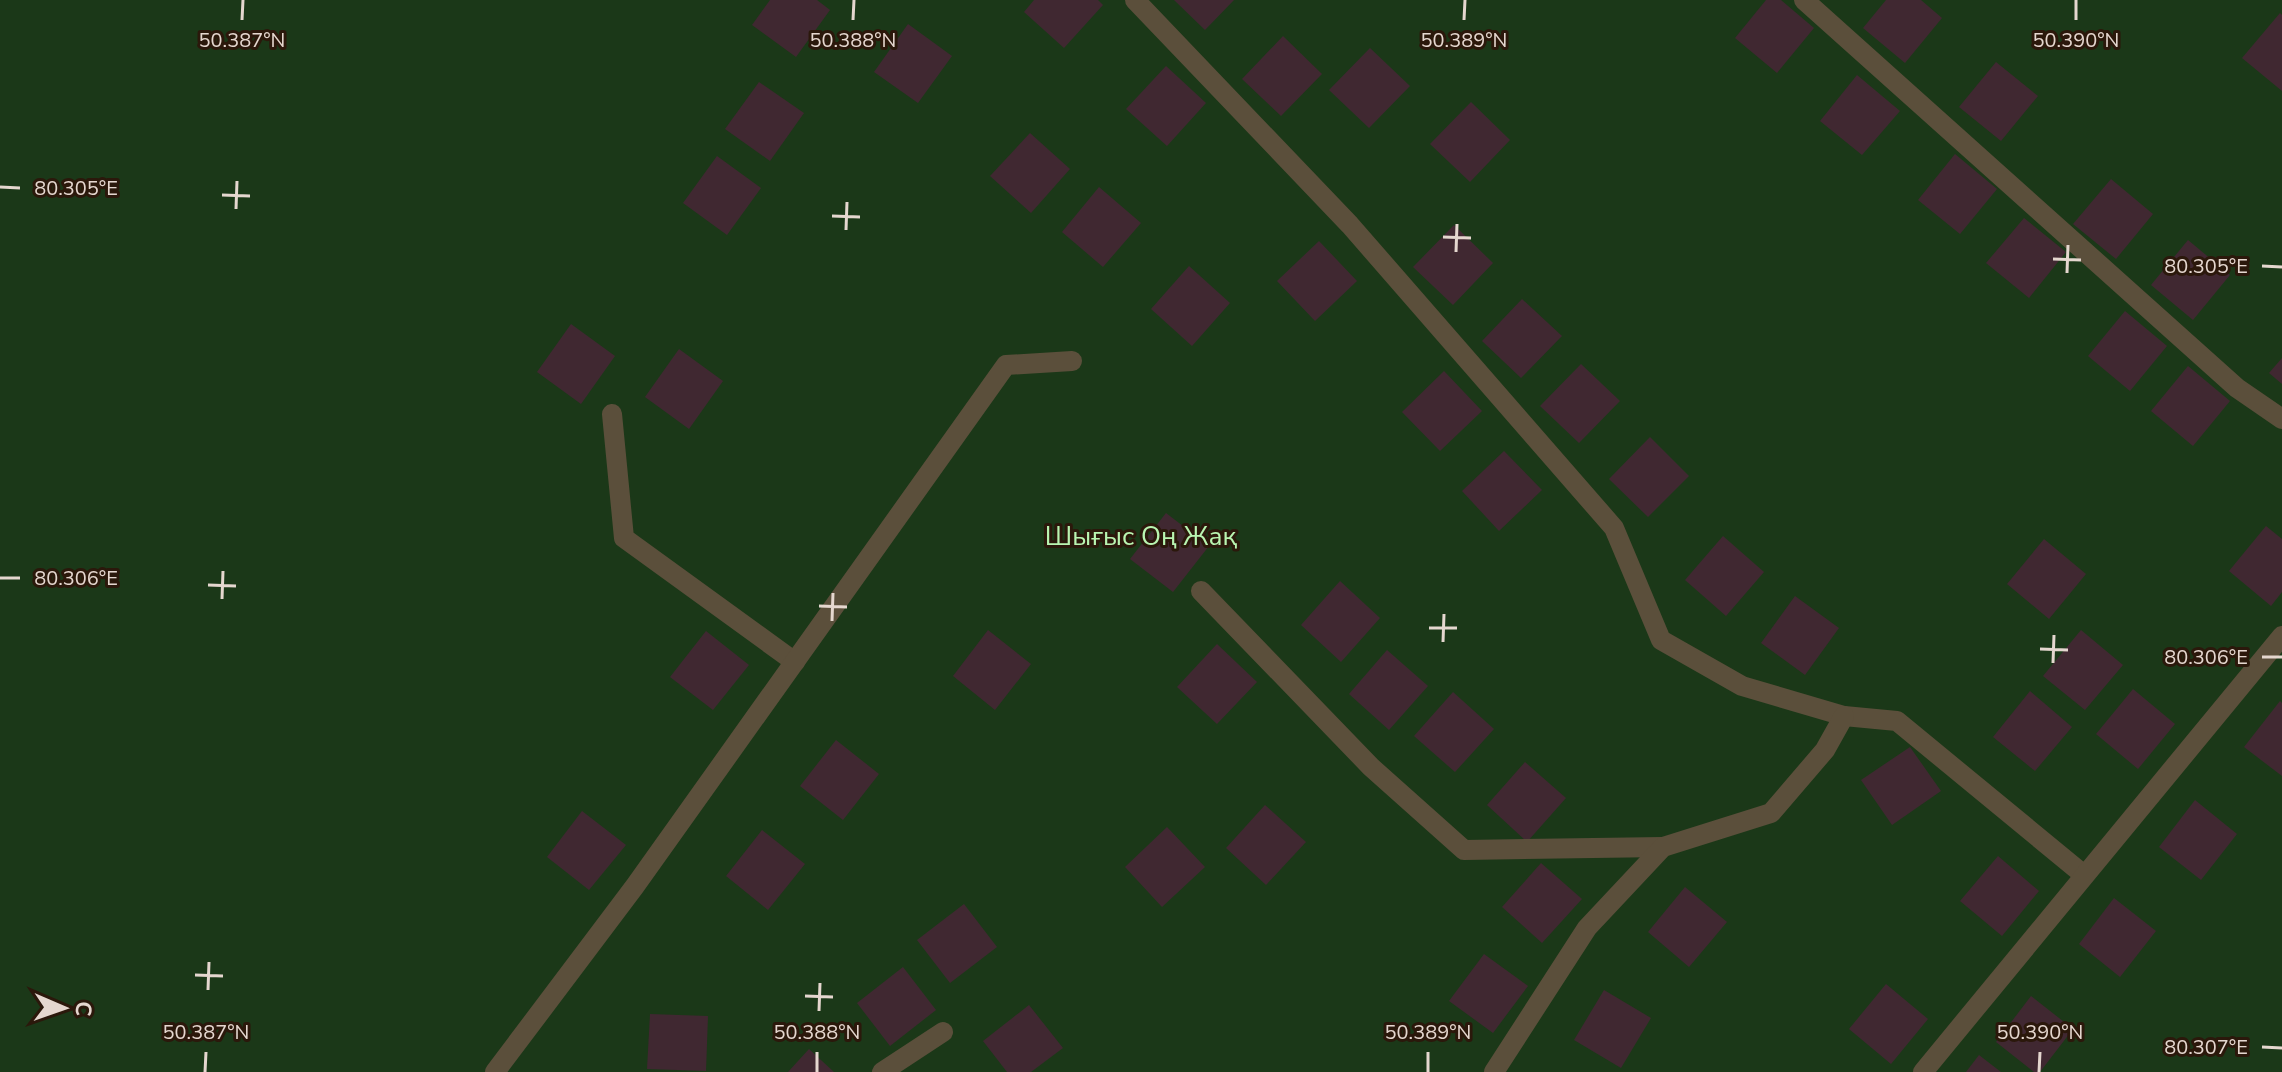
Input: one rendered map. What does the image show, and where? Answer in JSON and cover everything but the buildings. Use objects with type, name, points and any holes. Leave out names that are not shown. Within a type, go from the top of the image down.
[{"type":"lane","points":[[1135,0],[1350,225],[1614,528],[1661,640],[1742,686],[1844,716],[1897,721],[2084,875]]},
{"type":"lane","points":[[1804,0],[2237,388],[2282,419]]},
{"type":"lane","points":[[495,1072],[635,886],[1006,365],[1072,361]]},
{"type":"lane","points":[[612,414],[624,538],[795,662]]},
{"type":"lane","points":[[1201,591],[1371,767],[1464,850],[1663,847],[1771,813],[1825,750],[1844,716]]},
{"type":"lane","points":[[1923,1072],[2282,636]]},
{"type":"lane","points":[[1494,1072],[1587,928],[1663,847]]},
{"type":"lane","points":[[882,1072],[943,1032]]},
{"type":"green space","name":"Шығыс Оң Жақ","points":[[0,0],[2282,0],[2282,1072],[0,1072]]}]
